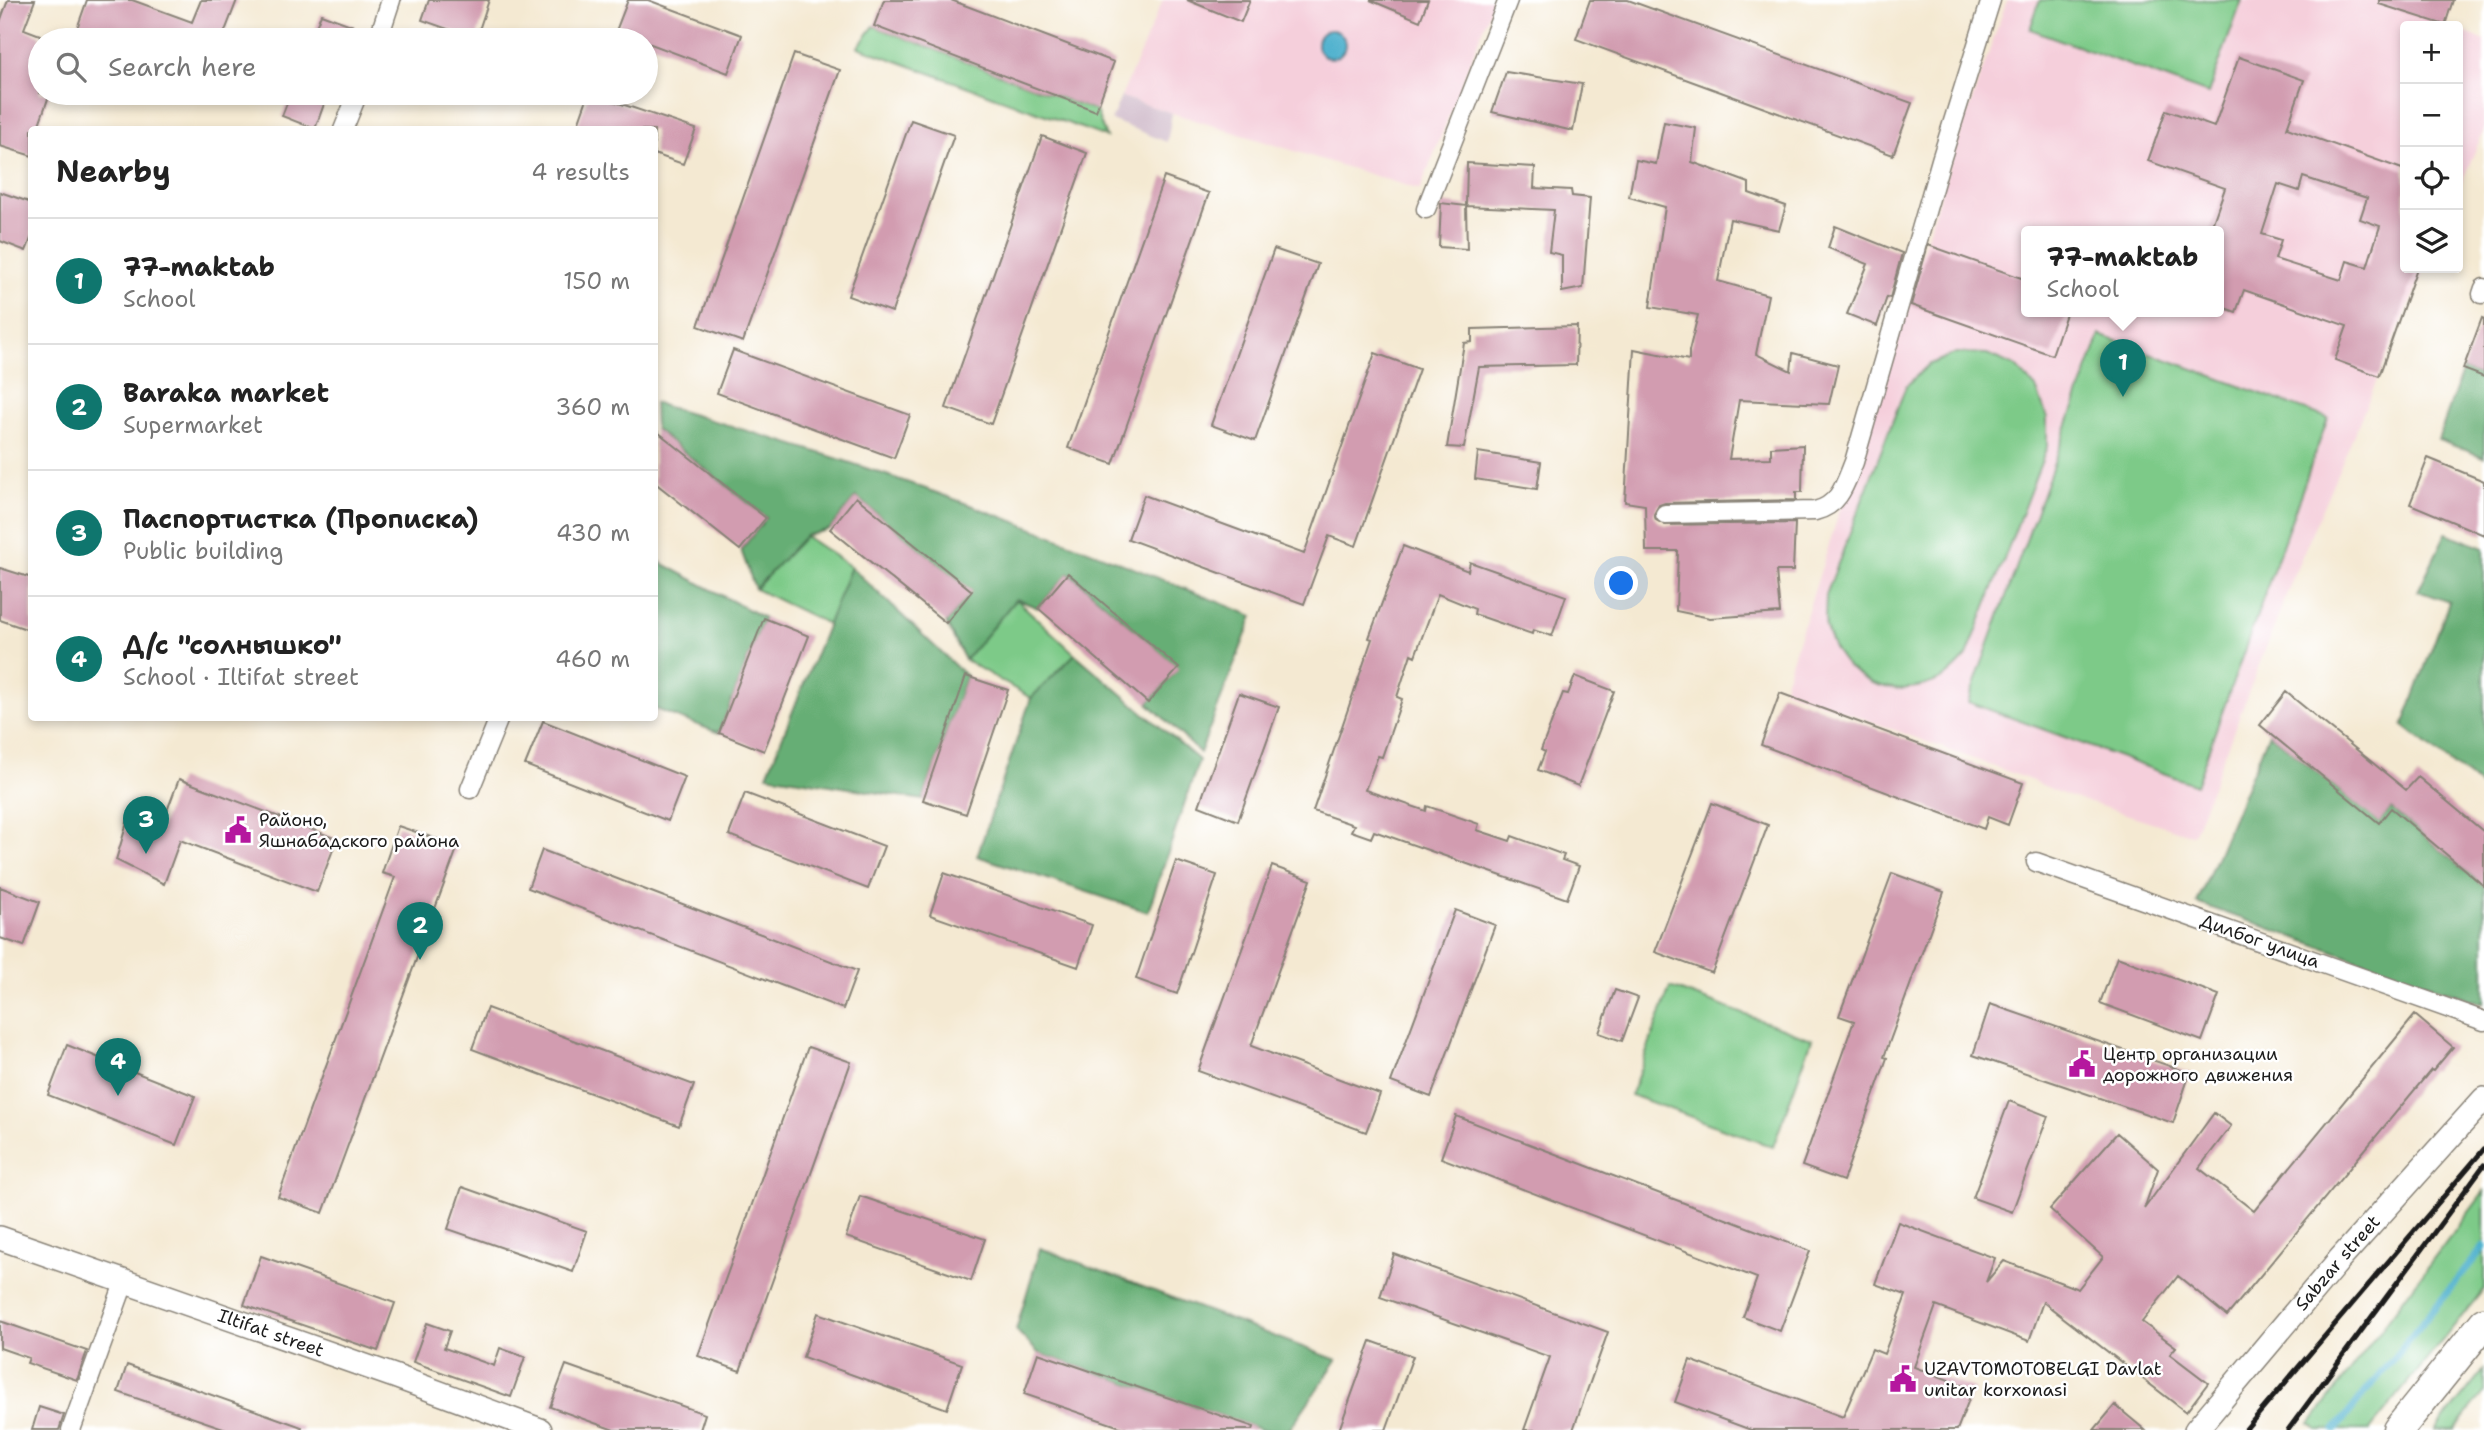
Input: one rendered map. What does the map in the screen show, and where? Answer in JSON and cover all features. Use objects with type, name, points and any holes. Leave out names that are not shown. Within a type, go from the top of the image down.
[{"type":"highway","points":[[2398,1430],[2484,1323]]},
{"type":"street","points":[[381,28],[391,0]]},
{"type":"street","points":[[1426,209],[1508,0]]},
{"type":"street","points":[[1665,514],[1815,511],[1825,508],[1840,496],[1854,462],[1941,160],[1991,0]]},
{"type":"street","points":[[344,126],[353,105]]},
{"type":"street","points":[[470,789],[498,721]]},
{"type":"street","name":"Дилбог улица","points":[[2036,862],[2484,1021]]},
{"type":"street","name":"Sabzar street","points":[[2196,1430],[2340,1259],[2484,1099]]},
{"type":"street","name":"Iltifаt street","points":[[0,1238],[540,1430]]},
{"type":"street","points":[[71,1430],[124,1283]]},
{"type":"shaded area","points":[[1163,0],[1494,0],[1420,190],[1121,97]]},
{"type":"shaded area","points":[[2007,0],[2377,0],[2432,21],[2400,21],[2400,273],[2423,273],[2298,565],[2193,835],[2065,795],[1783,689],[1949,167]]},
{"type":"shaded area","points":[[2463,32],[2484,40],[2484,130],[2463,179]]},
{"type":"shaded area","points":[[1121,97],[1172,113],[1167,142],[1111,120]]},
{"type":"green space","points":[[2040,0],[2242,0],[2208,94],[2030,29]]},
{"type":"green space","points":[[874,26],[1096,111],[1106,137],[858,47]]},
{"type":"green space","points":[[2100,335],[2328,418],[2196,785],[1968,702]]},
{"type":"green space","points":[[1956,353],[1987,354],[2015,366],[2036,388],[2047,417],[2047,447],[1967,656],[1943,678],[1906,689],[1888,688],[1856,674],[1833,646],[1826,627],[1826,595],[1906,386],[1928,365]]},
{"type":"green space","points":[[2463,369],[2484,377],[2484,457],[2438,440]]},
{"type":"green space","points":[[658,404],[842,460],[946,496],[1253,616],[1200,753],[1148,703],[1178,668],[1069,573],[1038,608],[1016,599],[965,660],[946,623],[971,591],[856,497],[830,529],[805,536],[755,589],[741,550],[766,518],[658,431]]},
{"type":"green space","points":[[2446,533],[2484,548],[2484,789],[2403,726],[2449,602],[2418,591]]},
{"type":"green space","points":[[805,536],[851,567],[828,624],[755,589]]},
{"type":"green space","points":[[658,561],[764,618],[719,733],[658,710]]},
{"type":"green space","points":[[851,567],[966,676],[923,800],[767,775]]},
{"type":"green space","points":[[1016,599],[1075,654],[1031,698],[965,660]]},
{"type":"green space","points":[[1075,654],[1199,760],[1148,912],[977,856],[1031,698]]},
{"type":"green space","points":[[2269,733],[2379,822],[2391,808],[2484,886],[2484,1004],[2197,903]]},
{"type":"green space","points":[[1670,987],[1812,1039],[1773,1147],[1631,1095]]},
{"type":"green space","points":[[2484,1192],[2484,1289],[2370,1430],[2317,1430],[2310,1424]]},
{"type":"green space","points":[[1040,1248],[1337,1360],[1289,1430],[1262,1430],[1038,1353],[1016,1330]]},
{"type":"green space","points":[[2484,1369],[2484,1393],[2455,1430],[2435,1430]]},
{"type":"water","points":[[1331,30],[1341,34],[1345,44],[1341,54],[1331,58],[1321,54],[1317,44],[1321,34]]},
{"type":"building","points":[[8,0],[35,0],[24,29],[28,30],[28,105],[46,105],[38,126],[28,126],[28,155],[0,146],[0,22]]},
{"type":"building","points":[[87,0],[132,0],[192,22],[201,0],[237,0],[226,28],[77,28]]},
{"type":"building","points":[[429,0],[489,0],[480,28],[445,28],[422,20]]},
{"type":"building","points":[[628,0],[648,0],[742,35],[728,73],[658,47],[658,28],[617,28]]},
{"type":"building","points":[[884,0],[951,0],[1114,62],[1096,111],[874,26]]},
{"type":"building","points":[[1187,0],[1250,0],[1241,22]]},
{"type":"building","points":[[1370,0],[1428,0],[1420,21]]},
{"type":"building","points":[[1590,0],[1628,0],[1912,103],[1893,155],[1576,39]]},
{"type":"building","points":[[2379,0],[2453,0],[2446,21],[2432,21],[2379,4]]},
{"type":"building","points":[[321,14],[354,26],[353,28],[316,28]]},
{"type":"building","points":[[794,54],[840,70],[743,342],[698,326]]},
{"type":"building","points":[[2239,57],[2304,80],[2287,128],[2400,168],[2400,273],[2415,273],[2379,376],[2335,360],[2347,326],[2244,290],[2236,312],[2224,308],[2224,226],[2212,226],[2225,188],[2148,161],[2166,110],[2214,127]],"holes":[[[2303,177],[2367,198],[2360,219],[2380,226],[2367,267],[2347,261],[2341,280],[2275,259],[2281,240],[2262,234],[2278,184],[2299,191]]]},
{"type":"building","points":[[1506,72],[1582,84],[1573,131],[1492,112]]},
{"type":"building","points":[[286,105],[324,105],[316,126],[307,126],[282,116]]},
{"type":"building","points":[[585,105],[625,105],[696,129],[683,164],[658,155],[658,126],[577,126]]},
{"type":"building","points":[[911,120],[954,135],[892,312],[848,296]]},
{"type":"building","points":[[1664,122],[1696,128],[1692,162],[1749,183],[1749,193],[1786,206],[1779,230],[1730,219],[1718,281],[1768,295],[1756,354],[1791,371],[1793,353],[1838,365],[1829,404],[1739,400],[1729,459],[1771,458],[1771,447],[1803,445],[1802,492],[1796,492],[1796,500],[1665,503],[1659,505],[1654,514],[1656,520],[1665,525],[1795,523],[1793,571],[1776,571],[1780,613],[1710,618],[1676,611],[1678,551],[1646,551],[1645,505],[1625,502],[1634,349],[1689,360],[1698,315],[1650,307],[1665,207],[1629,197],[1636,160],[1656,164]]},
{"type":"building","points":[[1042,136],[1087,153],[991,424],[946,408]]},
{"type":"building","points":[[1467,163],[1535,167],[1534,188],[1571,190],[1572,196],[1590,198],[1583,288],[1562,292],[1562,255],[1549,252],[1554,210],[1466,206]]},
{"type":"building","points":[[1164,177],[1209,193],[1113,464],[1068,448]]},
{"type":"building","points":[[0,192],[28,202],[28,246],[26,251],[0,241]]},
{"type":"building","points":[[1441,203],[1466,206],[1467,249],[1439,247]]},
{"type":"building","points":[[1835,226],[1902,253],[1890,298],[1887,297],[1877,326],[1847,314],[1868,264],[1828,248]]},
{"type":"building","points":[[1928,245],[2021,278],[2021,317],[2065,317],[2052,355],[1911,305]]},
{"type":"building","points":[[1274,249],[1318,264],[1255,441],[1211,425]]},
{"type":"building","points":[[2482,318],[2484,319],[2484,377],[2463,369]]},
{"type":"building","points":[[1577,326],[1576,365],[1479,367],[1464,448],[1447,447],[1464,343],[1472,342],[1472,329]]},
{"type":"building","points":[[733,350],[910,415],[894,458],[717,393]]},
{"type":"building","points":[[1375,353],[1419,369],[1356,546],[1329,536],[1304,604],[1128,539],[1144,495],[1304,554]]},
{"type":"building","points":[[658,432],[766,518],[740,550],[658,485]]},
{"type":"building","points":[[1478,452],[1541,462],[1537,489],[1475,479]]},
{"type":"building","points":[[2428,458],[2484,481],[2484,535],[2410,504]]},
{"type":"building","points":[[856,497],[972,591],[946,623],[830,529]]},
{"type":"building","points":[[1403,546],[1468,571],[1470,562],[1566,596],[1552,636],[1533,630],[1532,634],[1474,614],[1475,609],[1438,594],[1415,656],[1411,654],[1397,697],[1402,699],[1382,757],[1378,756],[1365,790],[1426,811],[1427,806],[1479,824],[1477,830],[1510,841],[1512,836],[1564,855],[1562,860],[1579,866],[1567,899],[1374,831],[1371,838],[1351,831],[1354,825],[1313,811],[1372,639],[1369,638]]},
{"type":"building","points":[[0,568],[28,577],[28,630],[0,620]]},
{"type":"building","points":[[1068,573],[1179,668],[1148,703],[1038,608]]},
{"type":"building","points":[[764,618],[809,636],[764,751],[719,733]]},
{"type":"building","points":[[966,676],[1008,690],[966,814],[923,800]]},
{"type":"building","points":[[1575,676],[1614,691],[1578,786],[1538,770],[1545,752],[1541,750],[1563,693],[1568,694]]},
{"type":"building","points":[[2286,692],[2406,790],[2418,777],[2484,832],[2484,886],[2391,808],[2379,823],[2260,725]]},
{"type":"building","points":[[1239,693],[1279,707],[1238,821],[1199,806]]},
{"type":"building","points":[[1780,693],[2023,783],[2008,825],[1988,817],[1984,829],[1761,745]]},
{"type":"building","points":[[543,721],[685,777],[668,821],[525,765]]},
{"type":"building","points":[[179,779],[337,839],[317,892],[180,840],[164,884],[116,860],[129,816],[159,832]]},
{"type":"building","points":[[745,793],[884,846],[868,889],[729,835]]},
{"type":"building","points":[[1712,803],[1768,825],[1712,973],[1655,952]]},
{"type":"building","points":[[398,826],[458,846],[323,1213],[278,1197],[395,877],[382,873]]},
{"type":"building","points":[[542,850],[857,971],[843,1009],[528,888]]},
{"type":"building","points":[[1176,861],[1217,875],[1177,994],[1136,979]]},
{"type":"building","points":[[1272,866],[1311,880],[1251,1046],[1380,1094],[1366,1132],[1198,1071]]},
{"type":"building","points":[[944,873],[1092,925],[1078,967],[930,915]]},
{"type":"building","points":[[1892,873],[1944,892],[1884,1057],[1887,1058],[1843,1181],[1802,1166],[1854,1021],[1839,1016]]},
{"type":"building","points":[[0,887],[40,902],[24,946],[0,938]]},
{"type":"building","points":[[1455,910],[1495,925],[1431,1097],[1391,1082]]},
{"type":"building","points":[[2117,957],[2219,995],[2202,1041],[2100,1003]]},
{"type":"building","points":[[1615,990],[1638,998],[1622,1041],[1599,1033]]},
{"type":"building","name":"Центр организации дорожного движения","points":[[1990,1004],[2190,1073],[2173,1123],[1973,1055]]},
{"type":"building","points":[[487,1008],[694,1085],[679,1126],[472,1049]]},
{"type":"building","points":[[2415,1015],[2453,1047],[2227,1316],[2178,1276],[2142,1322],[2176,1347],[2170,1354],[2208,1383],[2186,1412],[2043,1302],[2029,1341],[1936,1306],[1914,1367],[1973,1389],[1957,1430],[1751,1430],[1675,1402],[1690,1360],[1843,1417],[1872,1349],[1884,1354],[1906,1295],[1875,1284],[1898,1222],[1995,1258],[1986,1282],[2004,1261],[2078,1289],[2103,1257],[2050,1209],[2117,1133],[2158,1169],[2144,1209],[2214,1113],[2231,1126],[2199,1168],[2254,1211]]},
{"type":"building","points":[[67,1045],[195,1096],[176,1145],[48,1095]]},
{"type":"building","points":[[808,1047],[851,1062],[740,1371],[698,1356]]},
{"type":"building","points":[[2009,1101],[2048,1116],[2012,1212],[1973,1198]]},
{"type":"building","points":[[1456,1116],[1810,1251],[1780,1331],[1743,1317],[1757,1278],[1441,1158]]},
{"type":"building","points":[[462,1187],[587,1231],[573,1272],[448,1229]]},
{"type":"building","points":[[860,1196],[985,1239],[971,1281],[846,1237]]},
{"type":"building","points":[[1394,1254],[1608,1332],[1573,1430],[1524,1430],[1550,1357],[1380,1297]]},
{"type":"building","points":[[261,1256],[395,1303],[378,1351],[244,1305]]},
{"type":"building","points":[[818,1313],[962,1364],[947,1409],[803,1357]]},
{"type":"building","points":[[0,1321],[87,1351],[77,1380],[27,1363],[29,1358],[0,1348]]},
{"type":"building","points":[[427,1323],[450,1331],[444,1348],[494,1366],[500,1348],[525,1357],[511,1397],[413,1362]]},
{"type":"building","points":[[1371,1341],[1413,1356],[1386,1430],[1339,1430]]},
{"type":"building","points":[[1038,1353],[1254,1427],[1253,1430],[1129,1430],[1024,1394]]},
{"type":"building","points":[[127,1365],[302,1427],[301,1430],[229,1430],[118,1392]]},
{"type":"building","points":[[566,1365],[705,1414],[700,1430],[614,1430],[550,1407]]},
{"type":"building","points":[[2115,1405],[2145,1430],[2094,1430]]},
{"type":"building","points":[[39,1407],[64,1415],[59,1430],[32,1430]]},
{"type":"waterway","points":[[2335,1430],[2484,1247]]},
{"type":"railway","points":[[2245,1430],[2484,1149]]},
{"type":"railway","points":[[2288,1430],[2484,1165]]},
{"type":"place","name":"77-maktab","points":[[2123,397]]},
{"type":"place","name":"Районо, Яшнабадского района","points":[[238,830]]},
{"type":"place","name":"Паспортистка (Прописка)","points":[[146,854]]},
{"type":"place","name":"Baraka market","points":[[420,960]]},
{"type":"place","name":"Центр организации дорожного движения","points":[[2082,1064]]},
{"type":"place","name":"Д/с \"солнышко\"","points":[[118,1096]]},
{"type":"place","name":"UZAVTOMOTOBELGI Davlat unitar korxonasi","points":[[1903,1379]]}]
